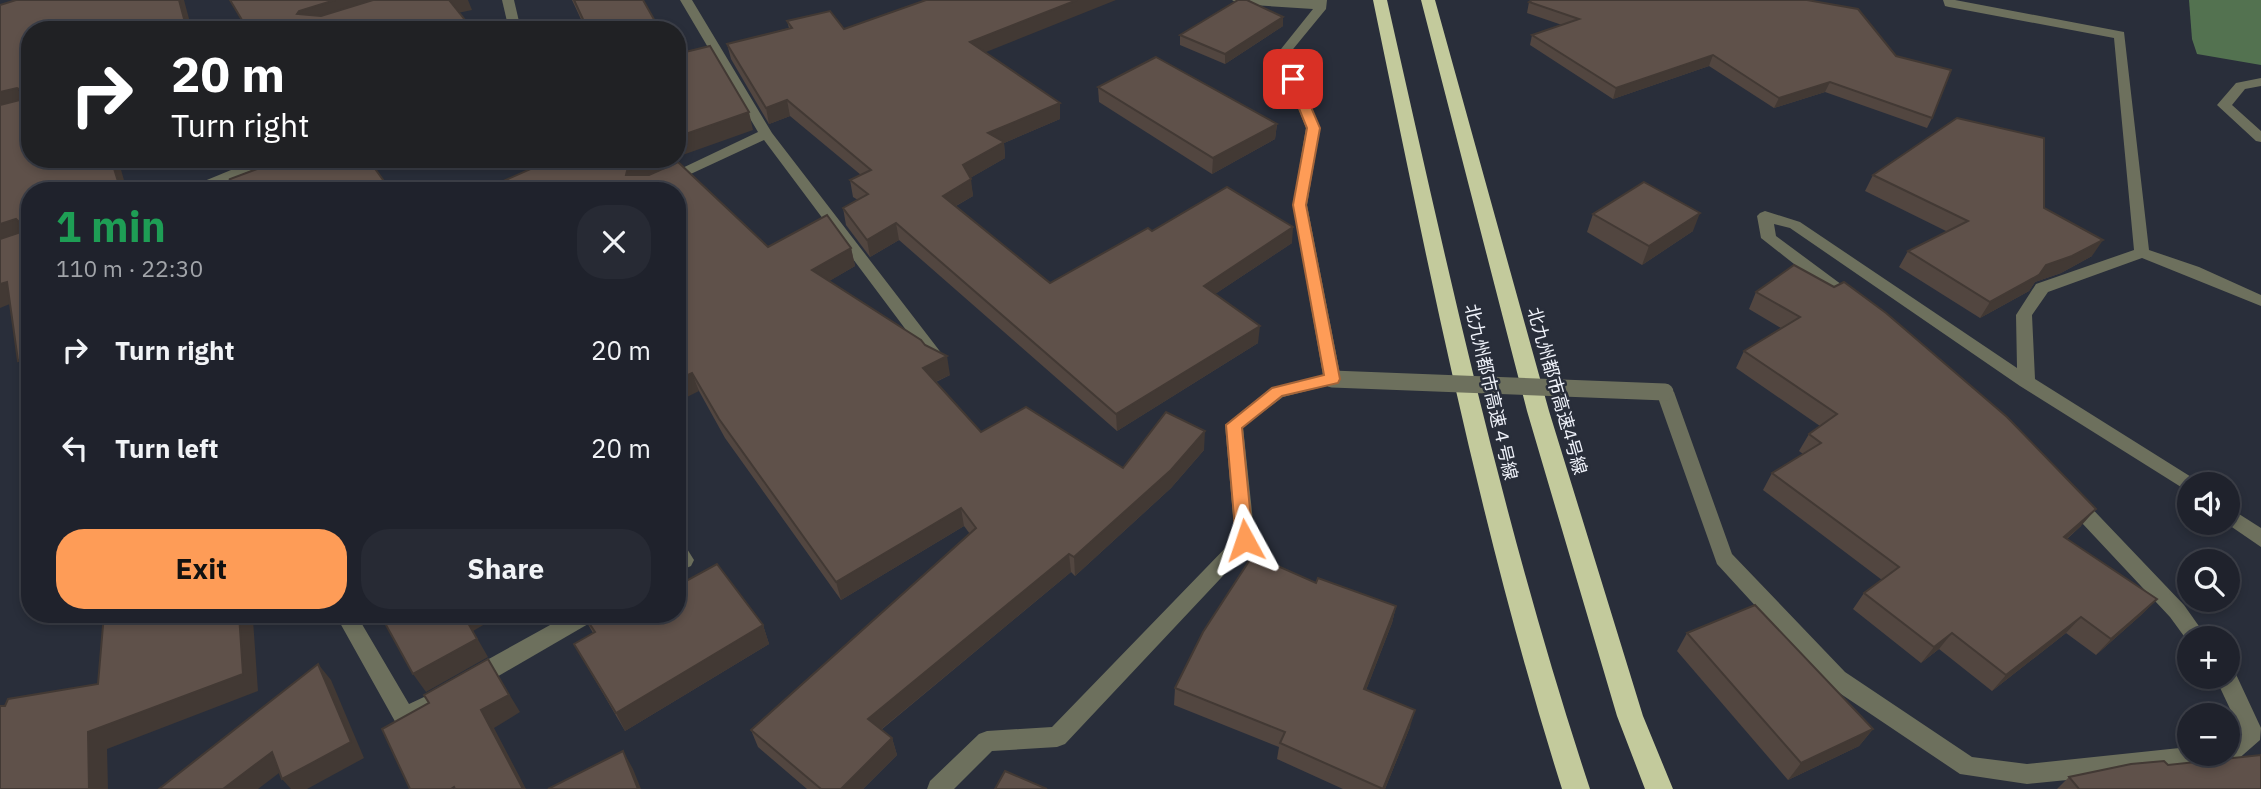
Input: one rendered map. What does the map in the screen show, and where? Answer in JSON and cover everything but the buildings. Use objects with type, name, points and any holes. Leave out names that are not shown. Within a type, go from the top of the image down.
[{"type":"highway","name":"北九州都市高速４号線","points":[[1380,0],[1477,442],[1552,718],[1576,789]]},
{"type":"highway","name":"北九州都市高速4号線","points":[[1427,0],[1538,411],[1630,716],[1659,789]]},
{"type":"street","points":[[508,0],[513,21]]},
{"type":"street","points":[[686,0],[766,134],[936,358]]},
{"type":"street","points":[[1238,0],[1322,3]]},
{"type":"street","points":[[1949,0],[1949,3],[2120,35],[2142,253]]},
{"type":"street","points":[[1322,3],[1283,54],[1313,128],[1300,205],[1332,379]]},
{"type":"street","points":[[2261,82],[2241,86],[2224,105],[2261,138]]},
{"type":"street","points":[[661,182],[766,134]]},
{"type":"street","points":[[211,182],[248,168]]},
{"type":"street","points":[[1863,309],[1769,238],[1765,216],[1795,225],[2026,382],[2177,477]]},
{"type":"street","points":[[2026,382],[2024,315],[2042,288],[2142,253],[2261,300]]},
{"type":"street","points":[[938,789],[987,741],[1057,737],[1245,540],[1234,425],[1277,392],[1332,379],[1665,391],[1724,558],[1837,679],[1968,767],[2027,774],[2177,759]]},
{"type":"street","points":[[2058,485],[2188,626]]},
{"type":"street","points":[[2240,523],[2261,539]]},
{"type":"street","points":[[350,623],[405,718],[440,698]]},
{"type":"street","points":[[462,685],[572,623]]},
{"type":"street","points":[[2240,707],[2252,733],[2240,743]]},
{"type":"green space","points":[[2189,0],[2261,0],[2261,65],[2197,54],[2192,39]]},
{"type":"route","points":[[1245,540],[1234,425],[1277,392],[1332,379],[1300,205],[1313,128],[1293,79]]}]
